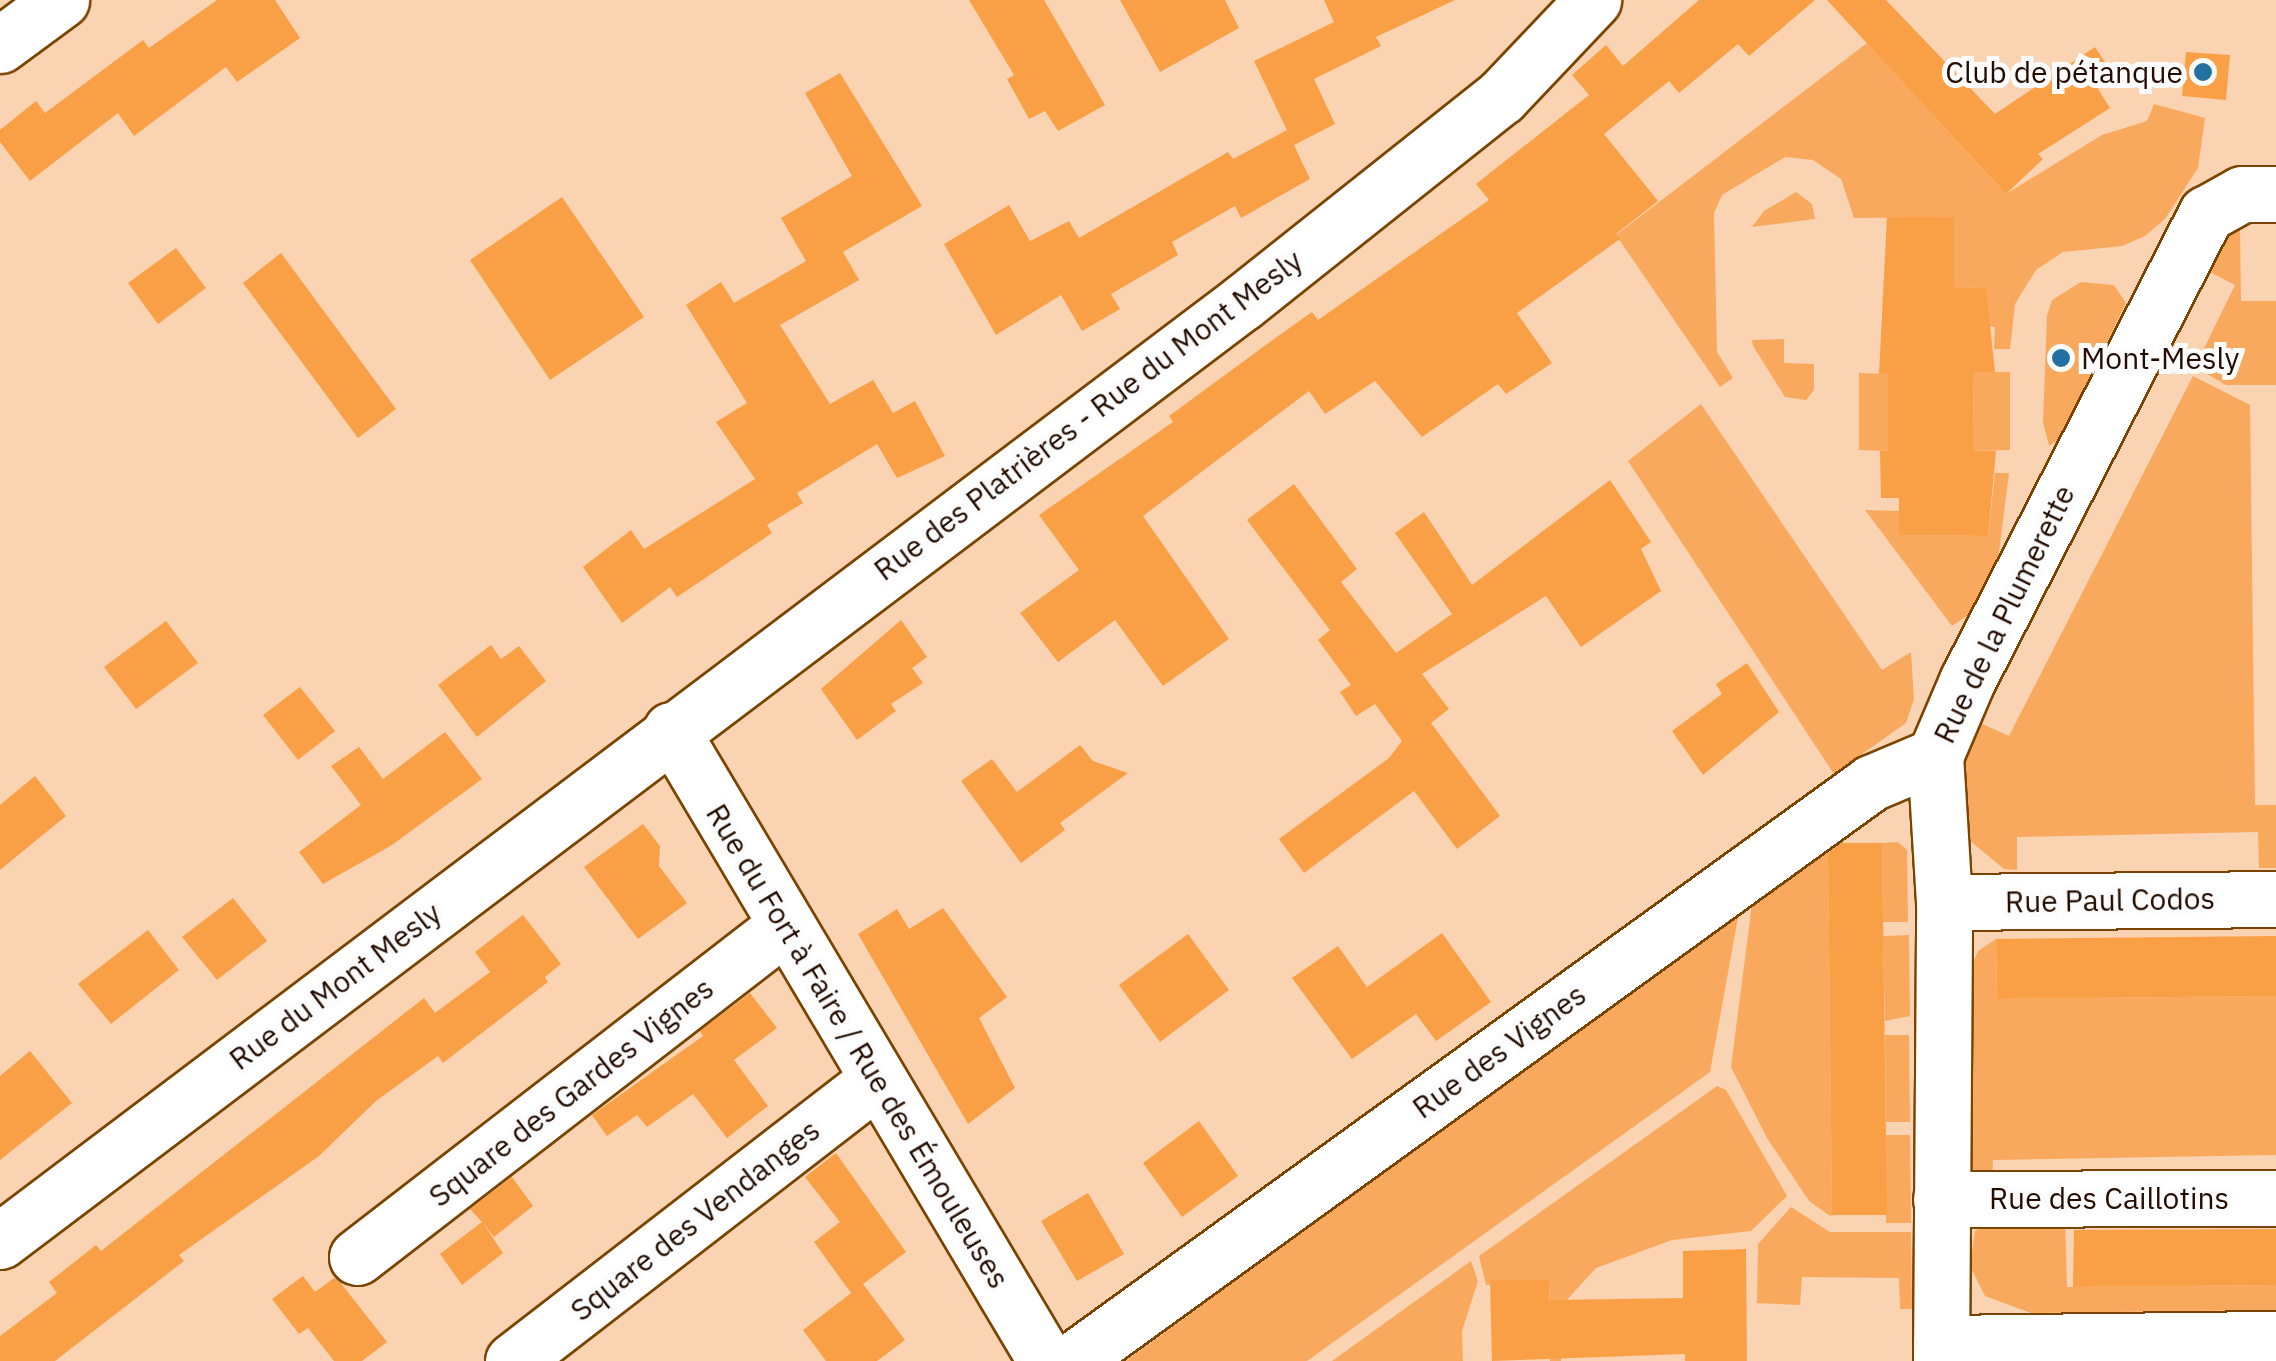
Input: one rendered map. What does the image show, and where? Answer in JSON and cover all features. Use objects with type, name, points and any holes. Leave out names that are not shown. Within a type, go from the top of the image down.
[{"type":"street","points":[[0,46],[60,0]]},
{"type":"street","name":"Rue des Platrières - Rue du Mont Mesly","points":[[671,730],[1243,302],[1501,96],[1593,0]]},
{"type":"street","name":"Rue de la Plumerette","points":[[1941,1352],[1944,902],[1935,756],[1967,681],[2206,214],[2242,194],[2276,194]]},
{"type":"street","name":"Rue du Fort à Faire / Rue des Émouleuses","points":[[671,730],[1046,1361]]},
{"type":"street","name":"Rue du Mont Mesly","points":[[0,1242],[671,730]]},
{"type":"street","name":"Rue des Vignes","points":[[1072,1361],[1862,789],[1935,756]]},
{"type":"street","name":"Rue Paul Codos","points":[[1944,902],[2276,899]]},
{"type":"street","name":"Square des Gardes Vignes","points":[[357,1257],[785,926]]},
{"type":"street","name":"Square des Vendanges","points":[[513,1361],[878,1079]]},
{"type":"street","name":"Rue des Caillotins","points":[[1941,1199],[2276,1198]]},
{"type":"street","points":[[1941,1352],[2276,1339]]},
{"type":"shaded area","points":[[1867,43],[2006,194],[2102,135],[2147,121],[2154,104],[2205,118],[2198,168],[2165,219],[2145,236],[2122,246],[2063,252],[2036,270],[2015,304],[2010,349],[1994,349],[1995,327],[1986,326],[1986,288],[1954,287],[1954,217],[1854,218],[1841,179],[1813,160],[1785,157],[1722,195],[1714,213],[1717,352],[1733,378],[1720,387],[1616,235]]},
{"type":"shaded area","points":[[1796,192],[1812,204],[1815,219],[1752,227],[1764,211]]},
{"type":"shaded area","points":[[2240,230],[2241,301],[2276,301],[2276,385],[2226,385],[2195,367],[2235,285],[2204,269],[2227,231]]},
{"type":"shaded area","points":[[2081,282],[2114,285],[2126,303],[2060,439],[2049,446],[2043,422],[2047,315],[2052,300]]},
{"type":"shaded area","points":[[1784,339],[1784,363],[1814,364],[1814,390],[1806,400],[1785,397],[1752,340]]},
{"type":"shaded area","points":[[1973,372],[2010,372],[2010,450],[1974,451]]},
{"type":"shaded area","points":[[1859,373],[1888,374],[1888,451],[1859,450]]},
{"type":"shaded area","points":[[2193,376],[2250,405],[2255,805],[2276,805],[2276,868],[2259,868],[2258,832],[2017,837],[2017,870],[2004,869],[1969,840],[1963,808],[1966,747],[1976,721],[2009,736]]},
{"type":"shaded area","points":[[1701,404],[1882,670],[1911,652],[1914,699],[1906,723],[1834,774],[1628,461]]},
{"type":"shaded area","points":[[1995,473],[2009,473],[1998,560],[1971,613],[1952,626],[1865,510],[1899,511],[1899,535],[1988,536]]},
{"type":"shaded area","points":[[1898,842],[1907,850],[1908,922],[1883,922],[1882,843]]},
{"type":"shaded area","points":[[1828,849],[1830,1216],[1809,1201],[1767,1138],[1731,1067],[1752,904]]},
{"type":"shaded area","points":[[1739,912],[1710,1072],[1307,1361],[1126,1361]]},
{"type":"shaded area","points":[[1909,935],[1910,1016],[1885,1021],[1883,936]]},
{"type":"shaded area","points":[[1996,939],[1997,999],[2276,996],[2276,1155],[1993,1160],[1992,1183],[1975,1175],[1970,1170],[1968,975],[1978,951]]},
{"type":"shaded area","points":[[1885,1035],[1909,1035],[1910,1122],[1886,1122]]},
{"type":"shaded area","points":[[1717,1086],[1726,1090],[1787,1196],[1751,1231],[1672,1240],[1596,1268],[1565,1302],[1561,1361],[1550,1361],[1549,1280],[1486,1285],[1479,1256]]},
{"type":"shaded area","points":[[1886,1135],[1910,1135],[1911,1223],[1886,1223]]},
{"type":"shaded area","points":[[1791,1207],[1830,1232],[1911,1232],[1912,1309],[1900,1309],[1899,1278],[1802,1277],[1800,1305],[1757,1303],[1758,1244]]},
{"type":"shaded area","points":[[2065,1218],[2067,1287],[2276,1285],[2276,1310],[2031,1313],[1985,1296],[1970,1266],[1975,1231],[1990,1221]]},
{"type":"shaded area","points":[[1471,1261],[1478,1281],[1462,1331],[1463,1361],[1332,1361]]},
{"type":"building","points":[[217,0],[275,0],[300,38],[237,82],[226,67],[134,136],[118,113],[30,181],[0,142],[0,130],[36,101],[45,113],[143,40],[149,48]]},
{"type":"building","points":[[969,0],[1044,0],[1105,105],[1058,131],[1045,111],[1029,119],[1007,79],[1014,75]]},
{"type":"building","points":[[1120,0],[1225,0],[1239,28],[1160,72]]},
{"type":"building","points":[[1324,0],[1455,0],[1376,37],[1381,46],[1314,79],[1335,124],[1294,145],[1254,61],[1334,22]]},
{"type":"building","points":[[1699,0],[1815,0],[1749,56],[1738,44],[1679,93],[1669,81],[1604,134],[1658,201],[1616,234],[1620,239],[1517,313],[1552,363],[1506,394],[1498,384],[1422,437],[1375,381],[1325,414],[1309,391],[1143,516],[1229,639],[1163,686],[1115,620],[1058,662],[1020,613],[1079,570],[1039,515],[1173,422],[1169,416],[1312,312],[1318,320],[1489,200],[1476,184],[1589,95],[1572,75],[1606,45],[1623,66]]},
{"type":"building","points":[[1827,0],[1886,0],[1995,114],[2095,47],[2111,71],[2098,89],[2110,108],[2038,154],[2043,159],[2006,194]]},
{"type":"building","name":"Club de pétanque","points":[[2186,52],[2230,55],[2226,100],[2182,96]]},
{"type":"building","points":[[840,73],[922,206],[843,252],[859,280],[780,325],[830,404],[873,380],[893,413],[915,401],[945,456],[897,478],[877,444],[797,493],[803,503],[767,525],[772,533],[677,597],[670,587],[622,623],[583,567],[631,530],[644,549],[755,479],[716,422],[747,403],[686,305],[721,282],[734,303],[806,261],[781,218],[852,176],[805,93]]},
{"type":"building","points":[[1287,130],[1310,179],[1241,218],[1235,206],[1172,242],[1178,255],[1111,294],[1120,309],[1082,331],[1061,295],[996,335],[944,244],[1009,205],[1030,241],[1069,221],[1079,238],[1228,152],[1233,159]]},
{"type":"building","points":[[562,197],[644,317],[550,380],[470,260]]},
{"type":"building","points":[[1887,217],[1954,217],[1954,287],[1986,288],[1995,372],[1973,372],[1974,451],[1996,451],[1988,536],[1899,535],[1899,498],[1881,498],[1880,451],[1888,451],[1888,374],[1879,374]]},
{"type":"building","points":[[176,248],[206,288],[158,324],[128,283]]},
{"type":"building","points":[[281,253],[396,409],[358,438],[243,283]]},
{"type":"building","points":[[1610,480],[1651,542],[1641,549],[1661,591],[1581,647],[1546,596],[1422,674],[1449,709],[1431,723],[1500,816],[1457,849],[1414,791],[1304,873],[1279,839],[1389,758],[1402,741],[1375,704],[1356,716],[1340,692],[1351,685],[1318,640],[1330,630],[1247,520],[1294,484],[1357,569],[1341,582],[1396,653],[1452,614],[1395,533],[1424,512],[1472,585]]},
{"type":"building","points":[[901,620],[927,657],[912,668],[923,683],[891,704],[896,711],[857,740],[821,689]]},
{"type":"building","points":[[166,621],[198,663],[136,709],[104,667]]},
{"type":"building","points":[[491,645],[501,659],[519,646],[546,681],[477,737],[438,685]]},
{"type":"building","points":[[1747,663],[1779,712],[1703,775],[1672,731],[1722,694],[1716,684]]},
{"type":"building","points":[[300,687],[335,731],[298,760],[263,715]]},
{"type":"building","points":[[445,732],[482,779],[392,845],[323,884],[299,852],[361,805],[331,766],[359,747],[383,779]]},
{"type":"building","points":[[1080,745],[1093,761],[1128,773],[1060,823],[1065,830],[1021,863],[961,781],[992,759],[1017,792]]},
{"type":"building","points":[[35,776],[66,816],[0,870],[0,805]]},
{"type":"building","points":[[643,824],[660,846],[659,866],[687,903],[638,939],[584,867]]},
{"type":"building","points":[[1841,843],[1882,843],[1887,1215],[1832,1215],[1828,853]]},
{"type":"building","points":[[233,898],[267,941],[217,980],[182,937]]},
{"type":"building","points":[[943,908],[1007,997],[979,1018],[1015,1088],[968,1124],[858,934],[897,909],[909,929]]},
{"type":"building","points":[[523,915],[561,964],[545,977],[548,982],[443,1063],[438,1056],[376,1101],[319,1156],[179,1255],[184,1261],[55,1361],[0,1361],[0,1336],[57,1293],[49,1282],[96,1245],[101,1251],[424,998],[435,1013],[490,972],[475,952]]},
{"type":"building","points":[[148,930],[179,970],[111,1024],[78,984]]},
{"type":"building","points":[[1442,933],[1491,1002],[1436,1041],[1416,1014],[1352,1059],[1292,978],[1338,946],[1367,987]]},
{"type":"building","points":[[1188,934],[1229,990],[1160,1042],[1119,985]]},
{"type":"building","points":[[2276,936],[2276,996],[1997,999],[1996,939]]},
{"type":"building","points":[[750,993],[777,1028],[734,1060],[768,1106],[727,1138],[693,1094],[647,1127],[637,1115],[607,1136],[592,1115],[703,1036],[700,1031]]},
{"type":"building","points":[[30,1051],[72,1103],[0,1160],[0,1076]]},
{"type":"building","points":[[1199,1121],[1238,1176],[1182,1217],[1143,1163]]},
{"type":"building","points":[[836,1153],[906,1252],[863,1284],[905,1340],[877,1361],[826,1361],[803,1330],[859,1287],[851,1293],[814,1242],[840,1222],[805,1177]]},
{"type":"building","points":[[512,1177],[533,1206],[494,1237],[483,1223],[503,1253],[462,1285],[440,1254],[482,1222],[470,1209]]},
{"type":"building","points":[[1088,1193],[1124,1254],[1077,1281],[1041,1221]]},
{"type":"building","points":[[2276,1229],[2276,1285],[2073,1287],[2074,1230]]},
{"type":"building","points":[[1746,1249],[1747,1361],[1685,1361],[1685,1354],[1492,1361],[1490,1280],[1549,1280],[1549,1300],[1683,1298],[1683,1251]]},
{"type":"building","points":[[303,1276],[315,1292],[334,1278],[340,1282],[387,1342],[362,1361],[334,1361],[308,1328],[299,1334],[272,1299]]},
{"type":"place","name":"Club de pétanque","points":[[2203,72]]},
{"type":"place","name":"Mont-Mesly","points":[[2061,358]]}]
